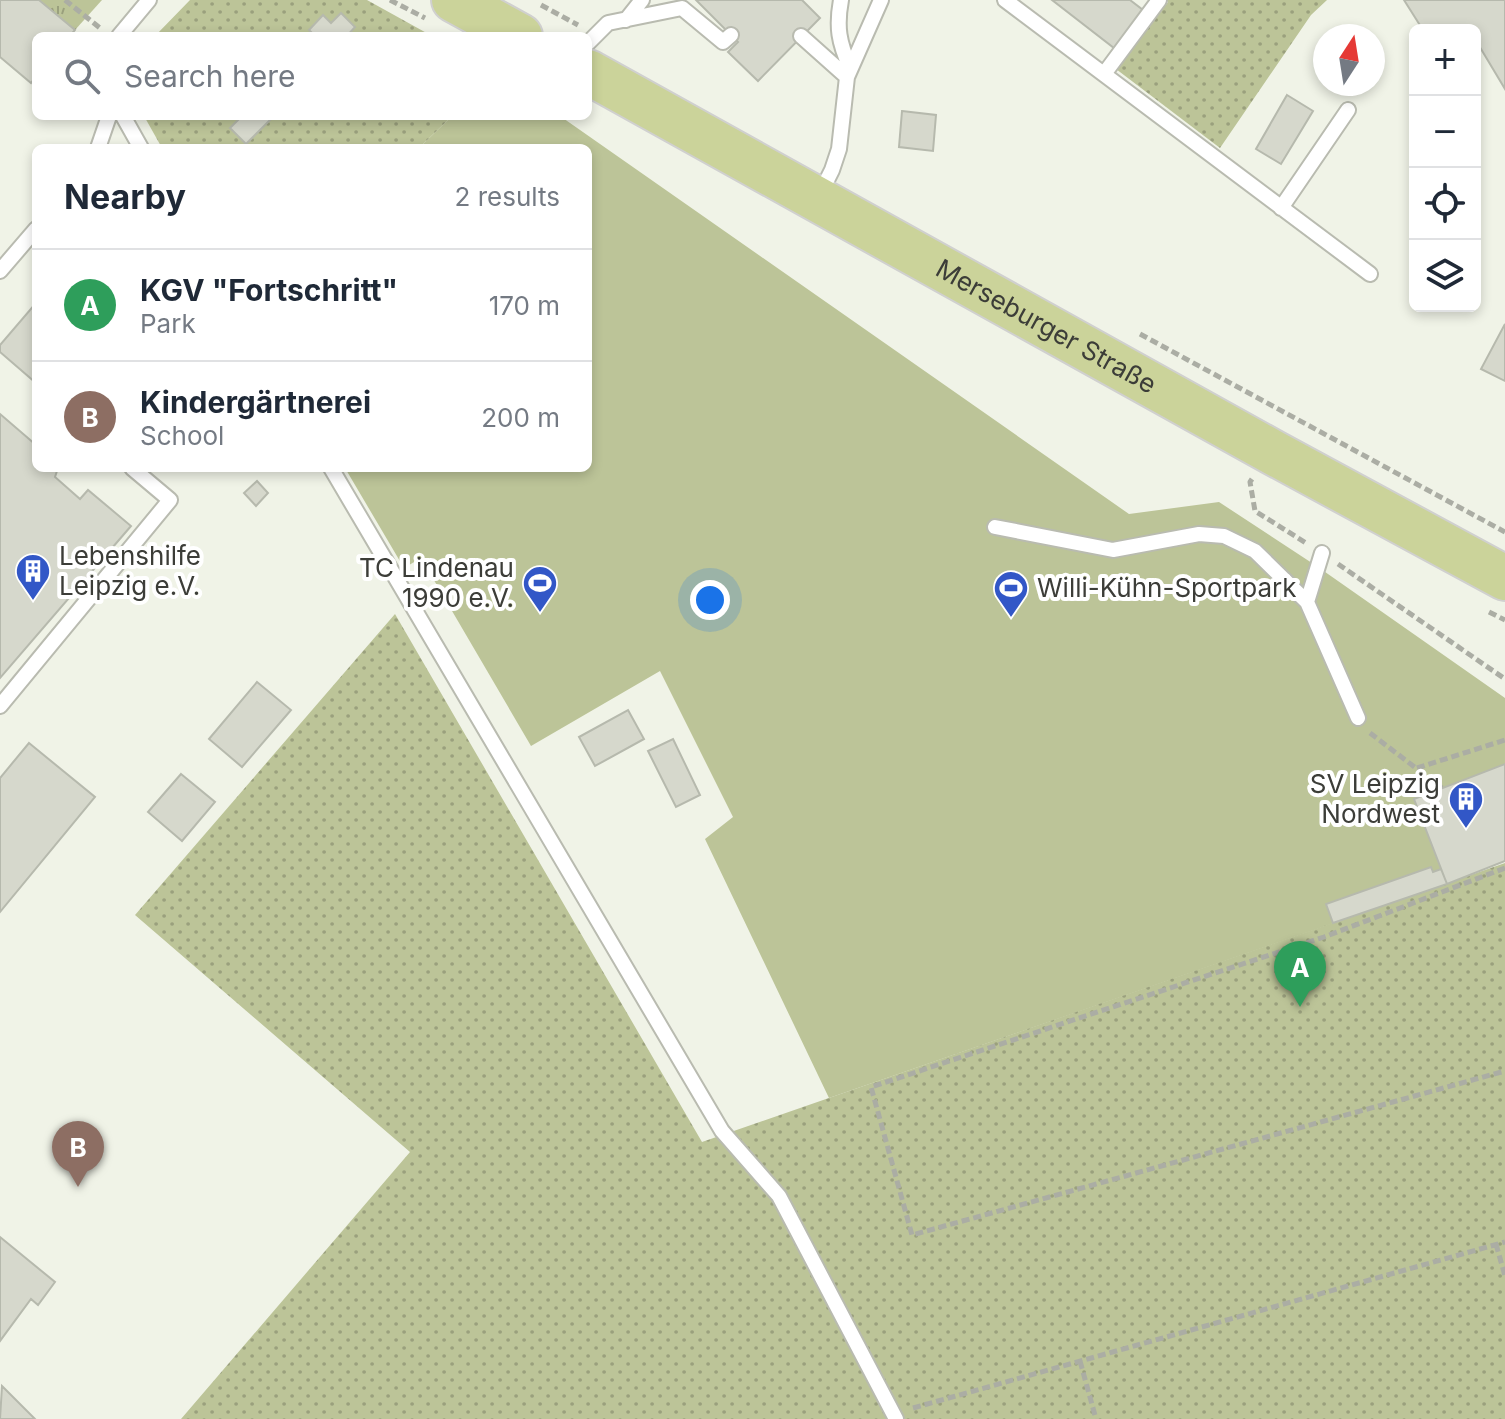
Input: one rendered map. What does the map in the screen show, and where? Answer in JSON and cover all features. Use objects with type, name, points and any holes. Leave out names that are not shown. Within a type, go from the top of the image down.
[{"type":"main road","points":[[454,0],[513,32]]},
{"type":"main road","name":"Merseburger Straße","points":[[592,74],[1505,578]]},
{"type":"lane","points":[[122,32],[149,0]]},
{"type":"lane","points":[[626,20],[642,0]]},
{"type":"lane","points":[[841,0],[838,39],[848,72]]},
{"type":"lane","points":[[818,198],[839,149],[848,72],[881,0]]},
{"type":"lane","points":[[1005,0],[1370,274]]},
{"type":"lane","points":[[1104,74],[1159,0]]},
{"type":"lane","points":[[592,39],[608,23],[682,8],[723,42],[731,35]]},
{"type":"lane","points":[[801,36],[848,72]]},
{"type":"lane","points":[[1281,208],[1348,110]]},
{"type":"lane","points":[[99,144],[108,120]]},
{"type":"lane","points":[[125,120],[139,144]]},
{"type":"lane","points":[[0,271],[32,234]]},
{"type":"lane","points":[[0,706],[170,500],[137,472]]},
{"type":"lane","points":[[333,472],[722,1131],[779,1196],[894,1416]]},
{"type":"lane","points":[[995,527],[1113,550],[1199,534],[1224,536],[1255,551],[1307,602],[1358,718]]},
{"type":"lane","points":[[1307,602],[1322,553]]},
{"type":"path","points":[[65,0],[105,32]]},
{"type":"path","points":[[1274,453],[1250,482],[1255,511],[1322,553],[1505,679]]},
{"type":"path","points":[[1358,718],[1368,731],[1442,788]]},
{"type":"path","points":[[1416,768],[1505,740]]},
{"type":"path","points":[[1505,868],[1324,937],[871,1087],[912,1235],[1505,1071]]},
{"type":"path","points":[[894,1416],[1505,1242]]},
{"type":"path","points":[[1496,1244],[1505,1276]]},
{"type":"path","points":[[1080,1361],[1096,1419]]},
{"type":"green space","points":[[39,0],[102,0],[75,30]]},
{"type":"green space","points":[[190,0],[367,0],[425,32],[159,32]]},
{"type":"green space","points":[[1166,0],[1327,0],[1311,15],[1220,148],[1116,69],[1168,2]]},
{"type":"green space","points":[[146,120],[448,120],[423,144],[160,144]]},
{"type":"green space","name":"Willi-Kühn-Sportpark","points":[[448,120],[566,120],[1129,514],[1219,502],[1318,567],[1505,698],[1505,861],[1447,884],[829,1098],[705,839],[733,817],[660,671],[531,746],[421,558],[404,568],[347,472],[592,472],[592,144],[423,144]]},
{"type":"green space","points":[[395,614],[702,1142],[1505,863],[1505,1419],[181,1419],[410,1152],[135,915]]},
{"type":"building","points":[[0,0],[39,0],[75,30],[32,32],[31,83],[0,57]]},
{"type":"building","points":[[696,0],[802,0],[820,18],[758,81],[728,52],[738,42]]},
{"type":"building","points":[[1052,0],[1130,0],[1143,10],[1114,48]]},
{"type":"building","points":[[1404,0],[1505,0],[1505,89],[1481,49],[1481,24],[1419,24]]},
{"type":"building","points":[[341,13],[355,27],[351,32],[309,30],[323,15],[331,23]]},
{"type":"building","points":[[1287,95],[1313,111],[1281,164],[1256,149]]},
{"type":"building","points":[[902,111],[936,115],[933,151],[899,147]]},
{"type":"building","points":[[238,120],[270,120],[246,144],[230,128]]},
{"type":"building","points":[[32,308],[32,380],[0,352],[0,345]]},
{"type":"building","points":[[1505,324],[1505,381],[1481,369]]},
{"type":"building","name":"Lebenshilfe Leipzig e.V.","points":[[0,414],[32,442],[32,472],[57,472],[55,477],[80,499],[88,490],[131,526],[0,678]]},
{"type":"building","points":[[257,481],[268,493],[256,506],[244,493]]},
{"type":"building","points":[[257,682],[291,710],[242,767],[209,739]]},
{"type":"building","points":[[628,710],[644,739],[595,766],[579,737]]},
{"type":"building","points":[[673,739],[700,795],[676,807],[648,751]]},
{"type":"building","points":[[29,743],[95,797],[0,912],[0,778]]},
{"type":"building","name":"SV Leipzig Nordwest","points":[[1505,764],[1505,861],[1447,884],[1414,799]]},
{"type":"building","points":[[181,774],[215,802],[182,841],[148,812]]},
{"type":"building","points":[[1431,867],[1433,872],[1441,869],[1447,884],[1333,923],[1326,904]]},
{"type":"building","points":[[0,1237],[55,1282],[38,1305],[31,1299],[0,1341]]},
{"type":"building","points":[[2,1386],[35,1419],[0,1419]]},
{"type":"place","name":"Lebenshilfe Leipzig e.V.","points":[[33,602]]},
{"type":"place","name":"TC Lindenau 1990 e.V.","points":[[540,614]]},
{"type":"place","name":"Willi-Kühn-Sportpark","points":[[1011,619]]},
{"type":"place","name":"SV Leipzig Nordwest","points":[[1466,830]]},
{"type":"place","name":"KGV \"Fortschritt\"","points":[[1300,1007]]},
{"type":"place","name":"Kindergärtnerei","points":[[78,1187]]}]
